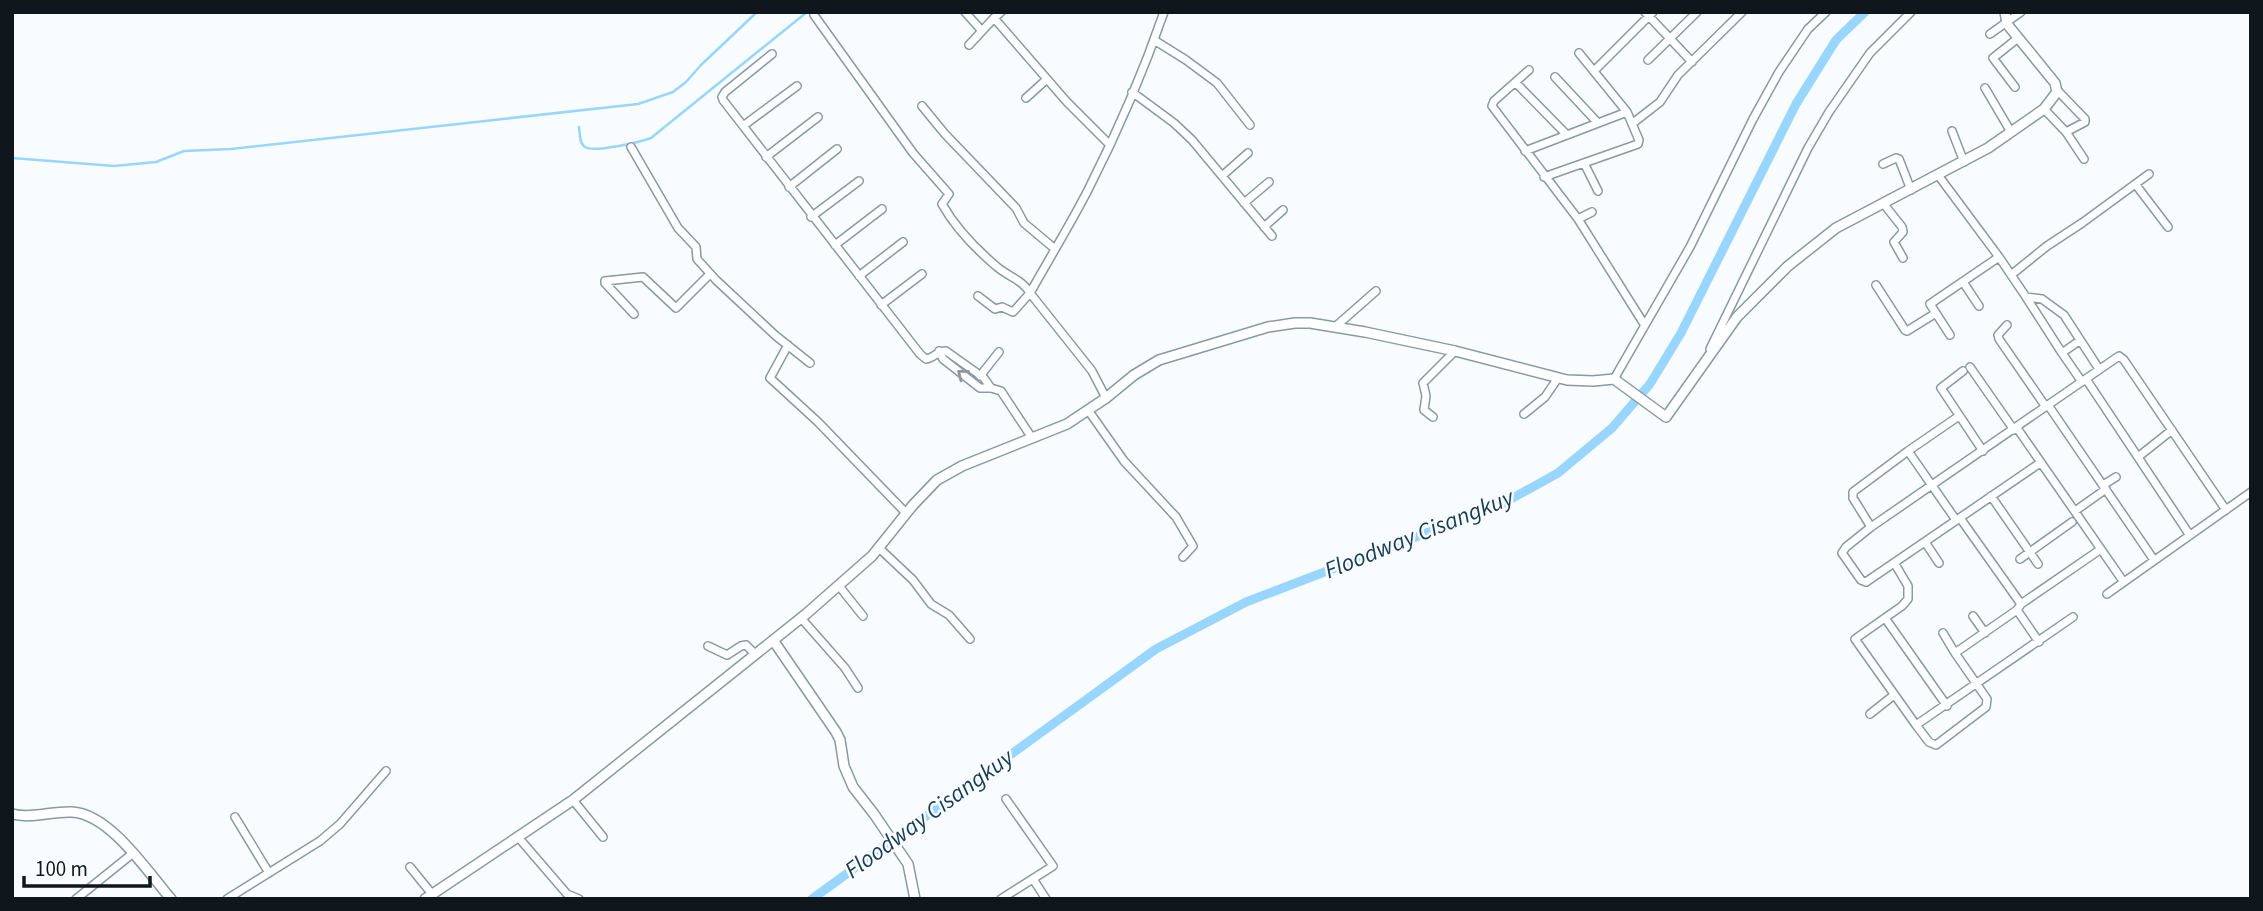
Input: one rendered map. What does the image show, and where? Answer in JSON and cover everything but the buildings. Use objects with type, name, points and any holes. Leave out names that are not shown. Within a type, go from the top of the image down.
[{"type":"street","points":[[965,12],[982,31]]},
{"type":"street","points":[[968,45],[1001,12]]},
{"type":"street","points":[[978,296],[995,309],[1002,307],[1013,312],[1030,293],[1087,193],[1164,12]]},
{"type":"street","points":[[1648,60],[1697,12]]},
{"type":"street","points":[[1633,123],[1660,102],[1692,61],[1742,12]]},
{"type":"street","points":[[1616,380],[1644,324],[1690,247],[1742,139],[1779,72],[1808,29],[1826,12]]},
{"type":"street","points":[[1707,356],[1766,230],[1815,136],[1870,53],[1911,12]]},
{"type":"street","points":[[2005,12],[2007,24],[2055,83],[2057,90],[2085,119],[2085,122],[2066,132]]},
{"type":"street","points":[[1990,34],[2021,12]]},
{"type":"street","points":[[1594,71],[1649,14],[1692,61]]},
{"type":"street","points":[[814,15],[913,153],[949,194],[942,204],[948,214],[974,245],[1026,287],[1092,370],[1106,398]]},
{"type":"street","points":[[994,19],[1110,144]]},
{"type":"street","points":[[2015,88],[1993,58],[2018,38]]},
{"type":"street","points":[[1154,40],[1217,83],[1250,125]]},
{"type":"street","points":[[1544,177],[1638,144],[1639,140],[1627,111],[1579,53]]},
{"type":"street","points":[[772,54],[723,94],[723,100],[811,216],[926,359],[939,351],[948,352],[980,376],[991,388]]},
{"type":"street","points":[[1529,70],[1494,101],[1492,106],[1578,219],[1644,324]]},
{"type":"street","points":[[1555,77],[1597,122]]},
{"type":"street","points":[[1026,98],[1047,79]]},
{"type":"street","points":[[1516,83],[1567,135]]},
{"type":"street","points":[[743,126],[797,86]]},
{"type":"street","points":[[1985,88],[2011,132]]},
{"type":"street","points":[[410,867],[429,896],[518,837],[573,800],[839,586],[879,548],[906,513],[937,480],[952,470],[1067,424],[1134,375],[1172,355],[1259,330],[1287,324],[1310,323],[1455,351],[1558,378],[1616,380],[1666,417],[1737,317],[1788,266],[1836,228],[1964,162],[2011,132],[2044,108],[2056,95],[2057,90]]},
{"type":"street","points":[[1132,92],[1192,140],[1272,236]]},
{"type":"street","points":[[922,106],[1016,208],[1021,220],[1055,248]]},
{"type":"street","points":[[2044,108],[2066,132],[2084,159]]},
{"type":"street","points":[[1525,151],[1627,111]]},
{"type":"street","points":[[766,157],[818,117]]},
{"type":"street","points":[[1952,131],[1964,162]]},
{"type":"street","points":[[631,147],[680,230],[696,247],[696,258],[710,274],[810,363]]},
{"type":"street","points":[[789,187],[837,149]]},
{"type":"street","points":[[1222,176],[1248,153]]},
{"type":"street","points":[[1883,164],[1899,159],[1912,190]]},
{"type":"street","points":[[1584,163],[1598,191]]},
{"type":"street","points":[[2011,275],[2047,246],[2149,174]]},
{"type":"street","points":[[1938,175],[1999,257],[2062,353],[2084,380],[2189,534]]},
{"type":"street","points":[[811,216],[859,181]]},
{"type":"street","points":[[1244,203],[1269,182]]},
{"type":"street","points":[[2136,185],[2168,227]]},
{"type":"street","points":[[1882,204],[1902,227],[1903,232],[1894,242],[1903,258]]},
{"type":"street","points":[[835,245],[882,209]]},
{"type":"street","points":[[1264,228],[1283,210]]},
{"type":"street","points":[[1578,219],[1592,212]]},
{"type":"street","points":[[859,276],[903,242]]},
{"type":"street","points":[[1950,335],[1931,304],[1999,257]]},
{"type":"street","points":[[634,314],[605,281],[641,276],[676,308],[710,274]]},
{"type":"street","points":[[881,305],[922,274]]},
{"type":"street","points":[[1963,282],[1979,306]]},
{"type":"street","points":[[1875,285],[1905,330],[1936,313]]},
{"type":"street","points":[[1335,327],[1376,291]]},
{"type":"street","points":[[2026,297],[2042,299],[2064,314],[2099,369]]},
{"type":"street","points":[[2007,325],[1998,335],[1999,339],[2154,560]]},
{"type":"street","points":[[2062,353],[2079,341]]},
{"type":"street","points":[[788,345],[770,378],[818,422],[906,513]]},
{"type":"street","points":[[939,351],[943,359],[980,388],[1001,391],[1032,438]]},
{"type":"street","points":[[1433,417],[1424,410],[1426,397],[1423,383],[1455,351]]},
{"type":"street","points":[[980,376],[999,352]]},
{"type":"street","points":[[2040,463],[1895,564],[1864,582],[1843,554],[1846,547],[1871,527],[2116,357],[2122,357],[2226,510]]},
{"type":"street","points":[[1983,451],[1941,388],[1966,369],[2015,429],[2123,581]]},
{"type":"street","points":[[1524,414],[1545,397],[1558,378]]},
{"type":"street","points":[[1088,410],[1124,461],[1176,517],[1193,546],[1183,557]]},
{"type":"street","points":[[1871,527],[1853,498],[1853,492],[1959,416]]},
{"type":"street","points":[[2138,457],[2172,430]]},
{"type":"street","points":[[1908,451],[2019,607],[2039,642]]},
{"type":"street","points":[[2075,511],[2116,477]]},
{"type":"street","points":[[2107,594],[2251,492]]},
{"type":"street","points":[[1992,496],[2038,564]]},
{"type":"street","points":[[2020,559],[2073,522]]},
{"type":"street","points":[[1925,542],[1939,563]]},
{"type":"street","points":[[879,548],[913,580],[931,604],[948,615],[970,639]]},
{"type":"street","points":[[1955,653],[2101,549]]},
{"type":"street","points":[[1895,564],[1908,586],[1908,599],[1902,607],[1855,639],[1916,726],[1933,744],[1938,743],[1987,705],[1987,699],[1943,633]]},
{"type":"street","points":[[839,586],[863,616]]},
{"type":"street","points":[[1973,616],[1985,633]]},
{"type":"street","points":[[1916,726],[2073,617]]},
{"type":"street","points":[[801,618],[845,668],[858,688]]},
{"type":"street","points":[[1885,618],[1947,706]]},
{"type":"street","points":[[773,640],[836,732],[844,765],[853,787],[908,864],[915,899]]},
{"type":"street","points":[[708,646],[727,655],[746,645],[754,653]]},
{"type":"street","points":[[1870,714],[1894,695]]},
{"type":"street","points":[[228,899],[320,841],[340,824],[386,771]]},
{"type":"street","points":[[1001,899],[1012,896],[1054,866],[1006,799]]},
{"type":"street","points":[[573,800],[603,837]]},
{"type":"street","points":[[12,814],[25,816],[70,811],[86,814],[108,827],[170,899]]},
{"type":"street","points":[[235,817],[269,873]]},
{"type":"street","points":[[518,837],[567,894],[579,899]]},
{"type":"street","points":[[76,899],[132,854]]},
{"type":"street","points":[[1033,879],[1046,899]]},
{"type":"waterway","points":[[12,158],[114,166],[156,162],[184,151],[231,149],[638,104],[673,92],[686,82],[757,12]]},
{"type":"waterway","points":[[579,127],[582,143],[590,148],[617,146],[651,138],[807,12]]},
{"type":"waterway","name":"Floodway Cisangkuy","points":[[812,899],[1156,649],[1246,602],[1502,504],[1558,473],[1612,428],[1650,384],[1681,333],[1796,104],[1836,40],[1865,12]]}]
